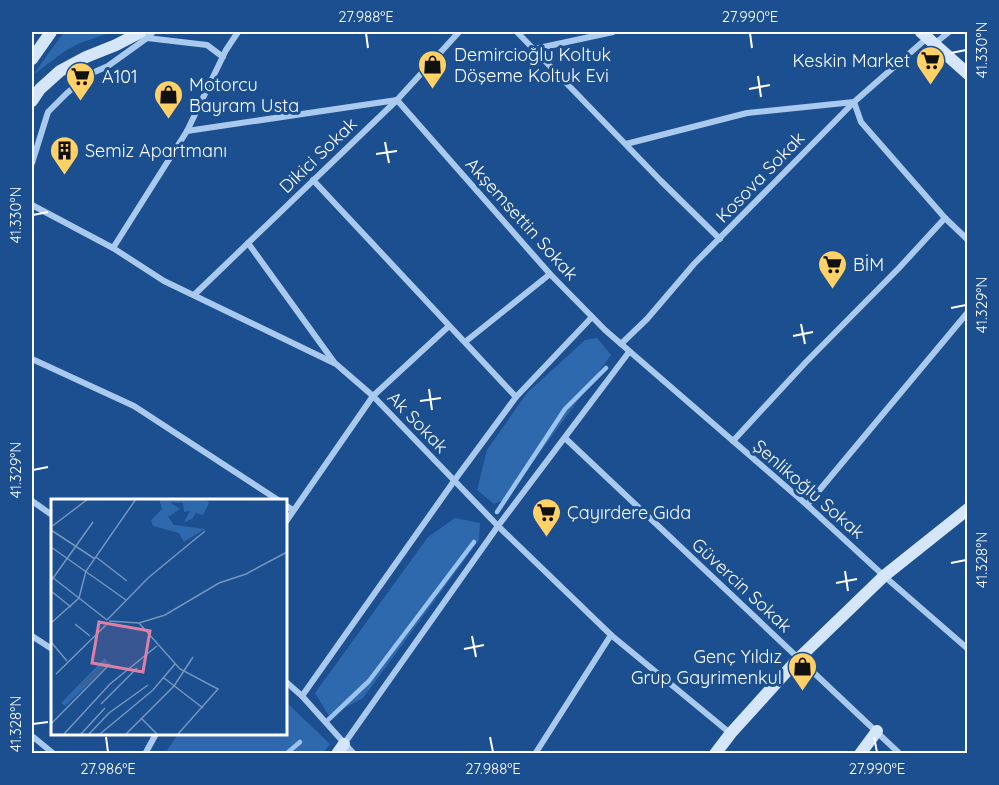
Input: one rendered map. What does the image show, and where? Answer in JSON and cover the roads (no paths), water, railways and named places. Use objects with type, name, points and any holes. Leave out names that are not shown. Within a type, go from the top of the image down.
[{"type":"street","points":[[32,57],[51,32]]},
{"type":"street","points":[[32,101],[40,89],[60,71],[86,57],[153,32]]},
{"type":"street","points":[[113,248],[187,131],[226,50],[238,32]]},
{"type":"street","name":"Dikici Sokak","points":[[194,295],[397,100],[459,32]]},
{"type":"street","points":[[517,32],[720,239]]},
{"type":"street","points":[[534,49],[613,32]]},
{"type":"street","name":"Kosova Sokak","points":[[621,344],[647,319],[694,264],[854,102],[927,38],[949,32]]},
{"type":"street","points":[[32,163],[48,112],[90,74],[108,66],[144,35],[207,45],[224,57]]},
{"type":"street","points":[[927,38],[968,74]]},
{"type":"street","points":[[187,131],[397,100]]},
{"type":"street","name":"Akşemsettin Sokak","points":[[397,100],[550,274],[629,352]]},
{"type":"street","points":[[626,144],[747,113],[854,102],[861,122],[945,218],[968,240]]},
{"type":"street","points":[[313,180],[516,397]]},
{"type":"street","name":"Ak Sokak","points":[[32,205],[113,248],[164,281],[336,364],[373,396],[498,526],[611,635],[731,733]]},
{"type":"street","points":[[733,441],[945,218]]},
{"type":"street","points":[[248,243],[336,364]]},
{"type":"street","points":[[465,342],[550,274]]},
{"type":"street","points":[[807,505],[968,312]]},
{"type":"street","points":[[302,696],[516,397],[592,317]]},
{"type":"street","points":[[286,521],[373,396],[449,326]]},
{"type":"street","points":[[341,749],[498,526],[629,352]]},
{"type":"street","name":"Şenlikoğlu Sokak","points":[[629,352],[807,505],[968,649]]},
{"type":"street","points":[[32,359],[134,406],[276,499]]},
{"type":"street","name":"Güvercin Sokak","points":[[565,438],[900,753]]},
{"type":"street","points":[[32,501],[51,514]]},
{"type":"street","points":[[286,506],[293,510]]},
{"type":"street","points":[[715,753],[798,659],[884,576],[968,509]]},
{"type":"street","points":[[535,753],[611,635]]},
{"type":"street","points":[[32,636],[51,648]]},
{"type":"street","points":[[286,682],[302,696],[341,749],[354,753]]},
{"type":"street","points":[[860,753],[877,731]]},
{"type":"street","points":[[145,753],[156,734]]},
{"type":"street","points":[[32,736],[54,753]]},
{"type":"waterway","points":[[497,512],[565,409],[606,368]]},
{"type":"waterway","points":[[327,721],[369,681],[474,542]]},
{"type":"waterway","points":[[286,754],[300,742]]},
{"type":"place","name":"Keskin Market","points":[[931,86]]},
{"type":"place","name":"Demircioğlu Koltuk Döşeme Koltuk Evi","points":[[433,90]]},
{"type":"place","name":"A101","points":[[81,102]]},
{"type":"place","name":"Motorcu Bayram Usta","points":[[168,120]]},
{"type":"place","name":"Semiz Apartmanı","points":[[64,176]]},
{"type":"place","name":"BİM","points":[[832,290]]},
{"type":"place","name":"Çayırdere Gıda","points":[[546,538]]},
{"type":"place","name":"Genç Yıldız Grup Gayrimenkul","points":[[803,692]]}]
